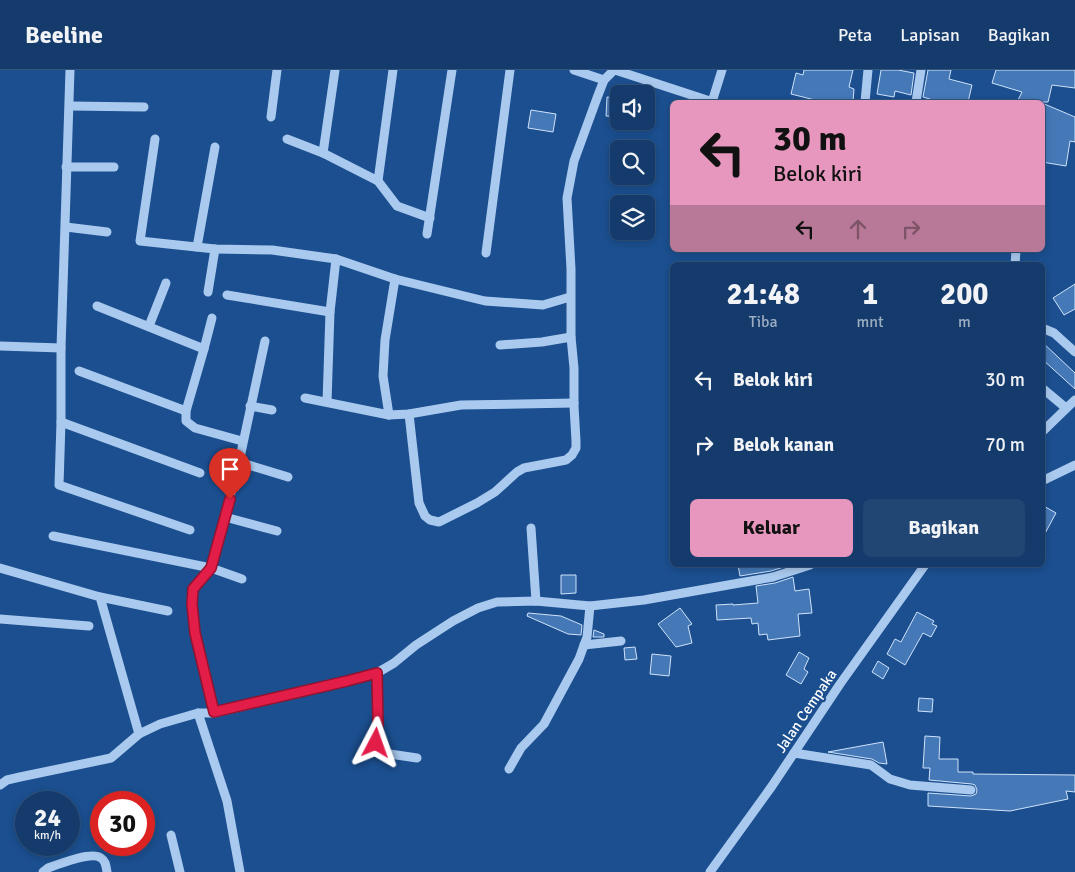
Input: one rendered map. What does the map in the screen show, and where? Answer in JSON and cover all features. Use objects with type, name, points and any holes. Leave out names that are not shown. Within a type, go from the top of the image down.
[{"type":"street","points":[[70,70],[66,167],[66,226],[60,348],[61,422],[59,486],[190,530]]},
{"type":"street","points":[[271,117],[277,70]]},
{"type":"street","points":[[322,153],[334,70]]},
{"type":"street","points":[[378,181],[393,70]]},
{"type":"street","points":[[427,234],[452,70]]},
{"type":"street","points":[[486,253],[510,70]]},
{"type":"street","points":[[574,70],[604,80]]},
{"type":"street","points":[[409,414],[419,503],[425,516],[430,520],[439,522],[495,492],[524,468],[566,460],[572,455],[576,448],[576,441],[570,297],[572,269],[567,198],[574,161],[604,80],[615,70],[707,100]]},
{"type":"street","points":[[714,100],[722,70]]},
{"type":"street","points":[[865,100],[868,70]]},
{"type":"street","points":[[916,100],[921,70]]},
{"type":"street","points":[[70,106],[144,107]]},
{"type":"street","points":[[287,138],[378,181],[397,206],[430,218]]},
{"type":"street","points":[[155,139],[140,241],[214,249],[272,250],[336,259],[395,279],[485,301],[543,305],[570,297]]},
{"type":"street","points":[[197,247],[215,147]]},
{"type":"street","points":[[66,167],[114,167]]},
{"type":"street","points":[[66,226],[107,232]]},
{"type":"street","points":[[208,292],[214,249]]},
{"type":"street","points":[[327,402],[330,312],[336,259]]},
{"type":"street","points":[[389,415],[383,376],[385,340],[395,279]]},
{"type":"street","points":[[149,326],[166,283]]},
{"type":"street","points":[[227,295],[330,312]]},
{"type":"street","points":[[97,306],[204,349]]},
{"type":"street","points":[[212,318],[186,411],[187,422],[195,428],[242,441]]},
{"type":"street","points":[[1045,329],[1054,333],[1075,352]]},
{"type":"street","points":[[500,345],[542,342],[571,337]]},
{"type":"street","points":[[214,712],[195,633],[192,604],[193,589],[211,568],[239,462],[265,341]]},
{"type":"street","points":[[0,346],[60,348]]},
{"type":"street","points":[[79,371],[186,411]]},
{"type":"street","points":[[1045,390],[1066,408]]},
{"type":"street","points":[[305,398],[389,415],[409,414],[461,405],[574,403]]},
{"type":"street","points":[[1045,429],[1075,400]]},
{"type":"street","points":[[250,406],[272,410]]},
{"type":"street","points":[[61,422],[200,472]]},
{"type":"street","points":[[239,462],[288,477]]},
{"type":"street","points":[[1045,479],[1075,466]]},
{"type":"street","points":[[225,517],[277,531]]},
{"type":"street","points":[[531,528],[536,601]]},
{"type":"street","points":[[53,536],[211,568],[242,579]]},
{"type":"street","points":[[0,785],[7,780],[111,758],[139,734],[160,724],[198,713],[214,712],[377,673],[453,621],[478,608],[497,602],[536,601],[590,606],[644,600],[773,577],[804,567]]},
{"type":"street","name":"Jalan Cempaka","points":[[710,872],[772,786],[840,684],[923,567]]},
{"type":"street","points":[[0,568],[100,597],[168,611]]},
{"type":"street","points":[[100,597],[139,734]]},
{"type":"street","points":[[509,770],[521,748],[544,724],[579,659],[590,622],[590,606]]},
{"type":"street","points":[[0,619],[89,626]]},
{"type":"street","points":[[584,645],[621,641]]},
{"type":"street","points":[[377,673],[378,723],[375,749],[383,753],[417,758]]},
{"type":"street","points":[[198,713],[227,801],[240,872]]},
{"type":"street","points":[[794,753],[871,766],[890,779],[910,786],[971,790]]},
{"type":"street","points":[[171,835],[180,872]]},
{"type":"street","points":[[43,872],[48,868],[92,855],[102,858],[107,872]]},
{"type":"building","points":[[804,70],[853,70],[849,87],[854,89],[853,100],[815,100],[791,94],[796,73],[803,75]]},
{"type":"building","points":[[881,70],[898,70],[914,73],[911,95],[895,91],[894,97],[877,94]]},
{"type":"building","points":[[928,70],[951,70],[949,79],[972,85],[968,100],[933,100],[923,97]]},
{"type":"building","points":[[996,70],[1075,70],[1075,88],[1052,85],[1048,102],[1045,102],[1045,100],[1018,100],[1022,92],[992,83]]},
{"type":"building","points":[[607,97],[610,97],[610,116],[606,116]]},
{"type":"building","points":[[1045,104],[1075,117],[1075,142],[1070,141],[1066,166],[1045,162]]},
{"type":"building","points":[[531,110],[556,114],[553,132],[528,128]]},
{"type":"building","points":[[1075,284],[1075,309],[1064,315],[1053,298]]},
{"type":"building","points":[[1045,345],[1075,373],[1075,389],[1045,362]]},
{"type":"building","points":[[1045,507],[1056,513],[1045,533]]},
{"type":"building","points":[[738,567],[784,567],[771,571],[740,576]]},
{"type":"building","points":[[561,575],[576,575],[576,593],[561,594]]},
{"type":"building","points":[[793,577],[795,591],[809,589],[812,613],[798,614],[800,636],[768,640],[767,634],[759,635],[758,623],[752,624],[751,618],[717,620],[716,605],[758,603],[756,586],[775,583]]},
{"type":"building","points":[[680,608],[692,624],[688,626],[692,643],[676,647],[658,624]]},
{"type":"building","points":[[917,612],[934,621],[932,624],[937,626],[931,637],[923,633],[905,665],[887,654],[895,639],[901,642]]},
{"type":"building","points":[[528,613],[561,616],[582,625],[581,635],[568,634],[527,616]]},
{"type":"building","points":[[594,630],[604,634],[604,637],[593,637]]},
{"type":"building","points":[[635,647],[637,659],[625,660],[624,648]]},
{"type":"building","points":[[799,652],[809,658],[804,669],[808,672],[801,684],[786,675]]},
{"type":"building","points":[[652,654],[671,656],[669,676],[650,674]]},
{"type":"building","points":[[878,661],[889,668],[883,679],[872,672]]},
{"type":"building","points":[[919,698],[933,699],[932,712],[918,711]]},
{"type":"building","points":[[925,736],[940,737],[939,759],[958,759],[958,772],[973,772],[973,774],[1075,775],[1075,792],[1066,791],[1068,799],[1010,811],[928,806],[928,793],[971,796],[976,794],[977,790],[975,785],[972,784],[929,780],[930,768],[923,768]]},
{"type":"building","points":[[883,742],[887,764],[879,763],[872,759],[828,752]]},
{"type":"route","points":[[230,499],[211,568],[193,589],[192,604],[195,633],[214,712],[377,673],[378,723],[376,743]]}]
